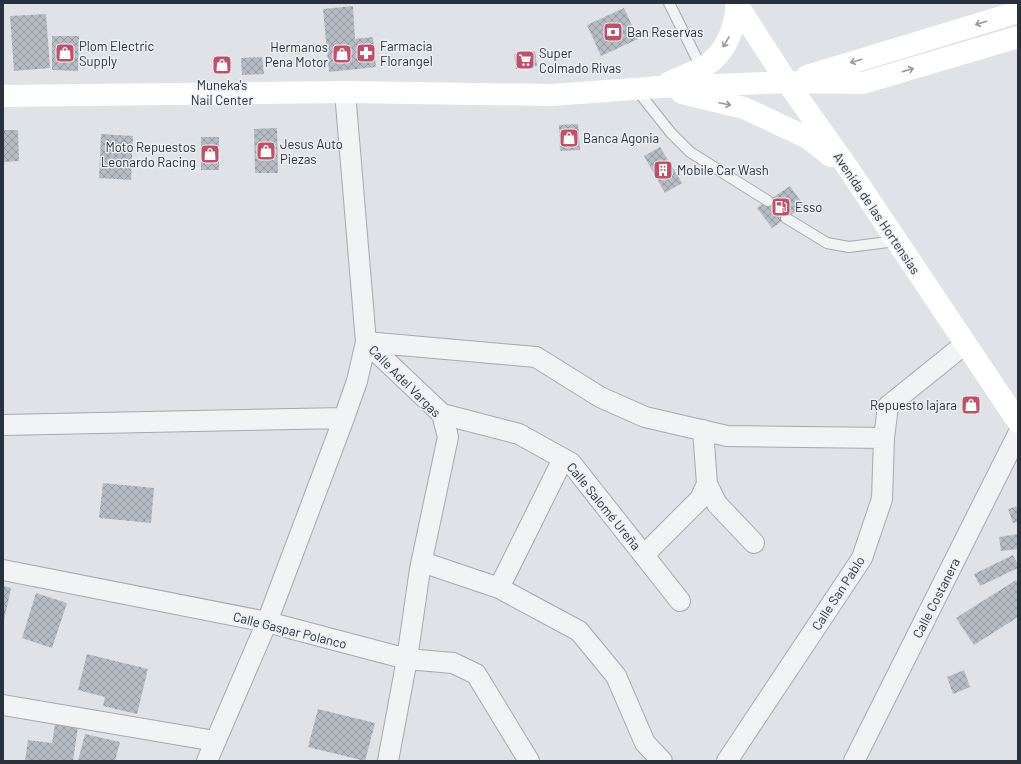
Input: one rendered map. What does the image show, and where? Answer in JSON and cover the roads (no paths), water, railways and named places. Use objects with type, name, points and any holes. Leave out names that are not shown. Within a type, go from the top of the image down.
[{"type":"main road","points":[[660,87],[712,62],[727,43],[734,24],[737,4]]},
{"type":"main road","name":"Avenida de las Hortensias","points":[[737,4],[787,82],[848,168],[1018,422]]},
{"type":"main road","points":[[787,82],[1018,12]]},
{"type":"main road","points":[[3,96],[345,92],[552,95],[660,87],[787,82],[863,83],[1018,37]]},
{"type":"main road","points":[[660,87],[744,108],[808,138],[848,168]]},
{"type":"street","name":"Calle Adel Vargas","points":[[345,92],[366,342],[442,414],[448,437],[422,562],[407,660],[388,761]]},
{"type":"street","points":[[206,761],[267,622],[344,418],[357,381],[366,342],[536,357],[600,397],[645,417],[727,436],[884,438]]},
{"type":"street","name":"Calle San Pablo","points":[[727,761],[862,558],[882,499],[884,438],[888,406],[965,344]]},
{"type":"street","name":"Calle Salomé Ureña","points":[[442,414],[519,434],[571,463],[680,601]]},
{"type":"street","points":[[3,425],[344,418]]},
{"type":"street","points":[[703,430],[707,484],[718,504],[754,543]]},
{"type":"street","name":"Calle Costanera","points":[[854,761],[1018,434]]},
{"type":"street","points":[[499,588],[563,458]]},
{"type":"street","points":[[644,555],[700,499],[707,484]]},
{"type":"street","points":[[422,562],[499,588],[579,631],[616,676],[645,743],[662,761]]},
{"type":"street","name":"Calle Gaspar Polanco","points":[[3,570],[267,622],[407,660],[453,663],[476,674],[529,761]]},
{"type":"street","points":[[3,705],[215,741]]},
{"type":"lane","points":[[669,3],[701,67]]},
{"type":"lane","points":[[636,89],[671,133],[690,152],[768,201]]},
{"type":"lane","points":[[786,218],[827,243],[849,247],[896,241]]},
{"type":"place","name":"Ban Reservas","points":[[613,32]]},
{"type":"place","name":"Plom Electric Supply","points":[[65,53]]},
{"type":"place","name":"Farmacia Florangel","points":[[366,53]]},
{"type":"place","name":"Hermanos Pena Motor","points":[[342,54]]},
{"type":"place","name":"Super Colmado Rivas","points":[[525,60]]},
{"type":"place","name":"Muneka's Nail Center","points":[[222,65]]},
{"type":"place","name":"Banca Agonia","points":[[569,138]]},
{"type":"place","name":"Jesus Auto Piezas","points":[[266,151]]},
{"type":"place","name":"Moto Repuestos Leonardo Racing","points":[[210,154]]},
{"type":"place","name":"Mobile Car Wash","points":[[663,170]]},
{"type":"place","name":"Esso","points":[[781,207]]},
{"type":"place","name":"Repuesto lajara","points":[[971,405]]}]
